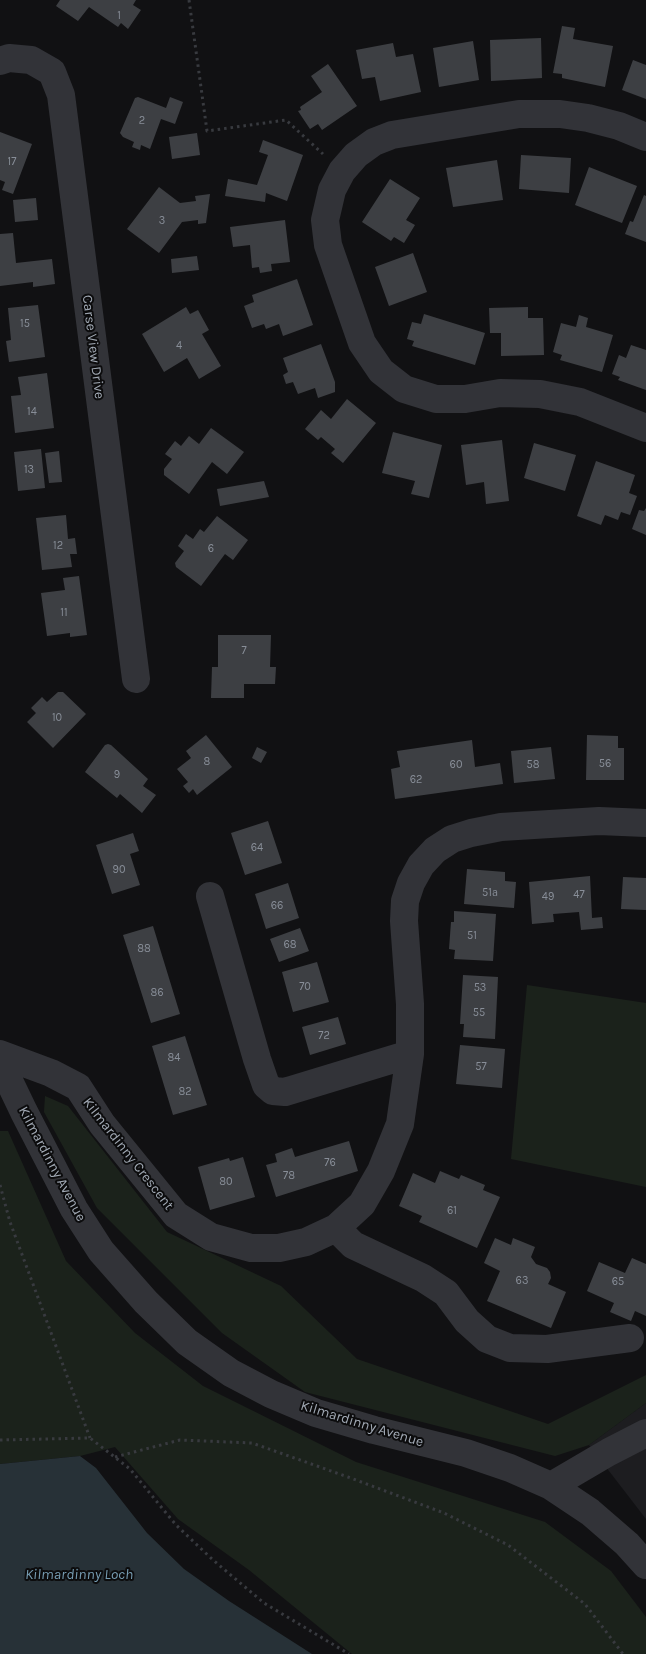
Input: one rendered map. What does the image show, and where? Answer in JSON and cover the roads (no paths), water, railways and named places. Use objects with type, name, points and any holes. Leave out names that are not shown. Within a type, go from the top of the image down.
[{"type":"street","name":"Carse View Drive","points":[[0,61],[9,58],[31,60],[52,72],[61,95],[136,679]]},
{"type":"street","points":[[646,137],[619,126],[588,118],[560,114],[519,114],[392,135],[368,146],[356,155],[342,171],[332,190],[325,220],[328,245],[362,343],[381,371],[404,389],[436,399],[465,399],[500,393],[540,394],[580,402],[646,428]]},
{"type":"street","name":"Kilmardinny Crescent","points":[[0,1054],[51,1073],[78,1087],[102,1124],[176,1216],[211,1237],[251,1248],[279,1248],[306,1242],[336,1228],[362,1204],[381,1171],[400,1124],[410,1054],[410,1004],[404,921],[405,902],[411,883],[421,864],[435,850],[452,839],[501,827],[599,821],[646,823]]},
{"type":"street","points":[[210,896],[257,1059],[266,1085],[273,1091],[285,1092],[410,1054]]},
{"type":"street","name":"Kilmardinny Avenue","points":[[0,1062],[74,1209],[101,1251],[146,1302],[187,1342],[231,1374],[316,1413],[466,1453],[510,1468],[551,1486],[590,1512],[627,1544],[646,1565]]},
{"type":"street","points":[[24,1112],[29,1082],[51,1073]]},
{"type":"street","points":[[336,1228],[353,1246],[423,1278],[446,1293],[466,1322],[487,1340],[510,1348],[547,1349],[630,1338]]},
{"type":"street","points":[[551,1486],[646,1433]]},
{"type":"water","name":"Kilmardinny Loch","points":[[80,1456],[96,1468],[147,1533],[184,1569],[229,1601],[312,1654],[0,1654],[0,1464]]}]
